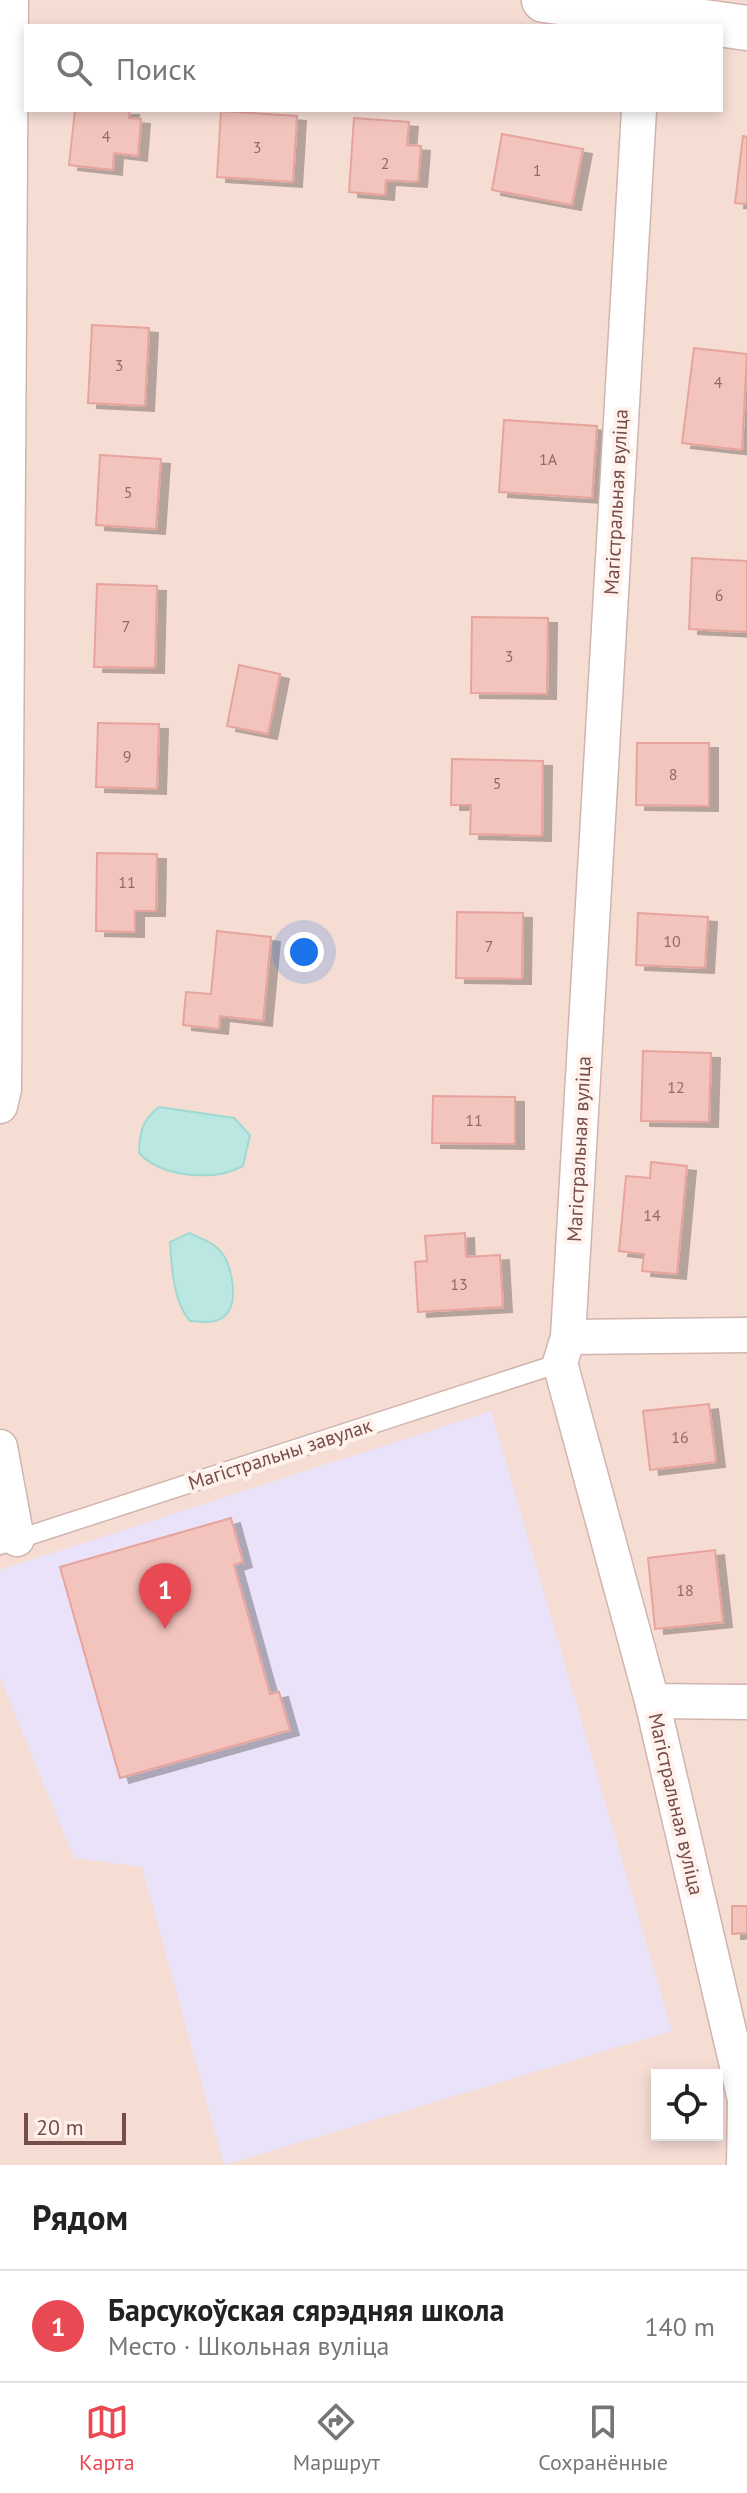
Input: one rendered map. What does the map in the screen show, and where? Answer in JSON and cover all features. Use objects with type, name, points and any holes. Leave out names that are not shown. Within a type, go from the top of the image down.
[{"type":"street","points":[[0,1106],[4,1089],[2,982],[11,0]]},
{"type":"street","points":[[544,0],[644,21],[688,24]]},
{"type":"street","points":[[723,26],[747,28]]},
{"type":"street","name":"Магістральная вуліца","points":[[639,112],[564,1350],[652,1701],[745,2100],[744,2165]]},
{"type":"street","name":"Магістральны завулак","points":[[564,1350],[747,1335]]},
{"type":"street","points":[[0,1447],[9,1542]]},
{"type":"street","points":[[652,1701],[747,1702]]},
{"type":"lane","name":"Магістральны завулак","points":[[9,1542],[564,1350]]},
{"type":"shaded area","points":[[0,0],[747,0],[747,2165],[0,2165]]},
{"type":"shaded area","points":[[491,1411],[672,2031],[224,2165],[142,1867],[74,1858],[0,1678],[0,1570]]},
{"type":"water","points":[[159,1107],[234,1118],[250,1135],[243,1166],[203,1175],[174,1172],[149,1161],[139,1153],[141,1133],[148,1117]]},
{"type":"water","points":[[189,1233],[219,1249],[229,1268],[233,1287],[231,1305],[228,1313],[214,1321],[190,1321],[177,1294],[170,1242]]},
{"type":"building","points":[[75,112],[130,112],[129,118],[141,119],[138,156],[114,153],[113,170],[69,165]]},
{"type":"building","points":[[221,112],[297,116],[293,182],[217,177]]},
{"type":"building","points":[[354,118],[409,122],[407,145],[421,146],[418,182],[386,180],[385,195],[349,192]]},
{"type":"building","points":[[502,134],[583,149],[572,205],[492,190]]},
{"type":"building","points":[[743,136],[747,137],[747,204],[735,203]]},
{"type":"building","points":[[92,325],[149,328],[145,406],[88,403]]},
{"type":"building","points":[[694,348],[747,354],[742,450],[682,443]]},
{"type":"building","points":[[504,420],[597,426],[592,498],[499,492]]},
{"type":"building","points":[[100,455],[161,459],[156,529],[96,525]]},
{"type":"building","points":[[692,558],[747,561],[747,632],[689,629]]},
{"type":"building","points":[[97,584],[157,586],[155,668],[94,667]]},
{"type":"building","points":[[472,617],[548,618],[547,694],[471,693]]},
{"type":"building","points":[[239,665],[280,674],[268,734],[227,726]]},
{"type":"building","points":[[98,723],[159,724],[157,789],[96,787]]},
{"type":"building","points":[[637,743],[709,743],[709,806],[636,805]]},
{"type":"building","points":[[452,759],[543,761],[542,836],[470,834],[471,805],[451,805]]},
{"type":"building","points":[[97,853],[157,854],[156,911],[135,911],[135,932],[96,931]]},
{"type":"building","points":[[457,912],[523,913],[522,979],[456,978]]},
{"type":"building","points":[[638,913],[708,917],[705,968],[636,965]]},
{"type":"building","points":[[217,931],[271,937],[263,1021],[220,1016],[219,1029],[183,1025],[186,992],[211,994]]},
{"type":"building","points":[[643,1051],[711,1053],[709,1122],[641,1121]]},
{"type":"building","points":[[433,1096],[515,1097],[515,1144],[432,1143]]},
{"type":"building","points":[[651,1162],[687,1166],[677,1274],[642,1271],[644,1254],[619,1251],[626,1176],[650,1178]]},
{"type":"building","points":[[465,1233],[466,1257],[500,1255],[503,1307],[418,1312],[415,1262],[427,1261],[425,1236]]},
{"type":"building","points":[[709,1404],[716,1462],[650,1470],[643,1411]]},
{"type":"building","points":[[231,1518],[243,1562],[234,1565],[270,1694],[279,1692],[290,1730],[120,1778],[60,1567]]},
{"type":"building","points":[[715,1550],[723,1622],[655,1629],[648,1558]]},
{"type":"building","points":[[732,1906],[747,1906],[747,1933],[732,1934]]},
{"type":"place","name":"Барсукоўская сярэдняя школа","points":[[165,1629]]}]
